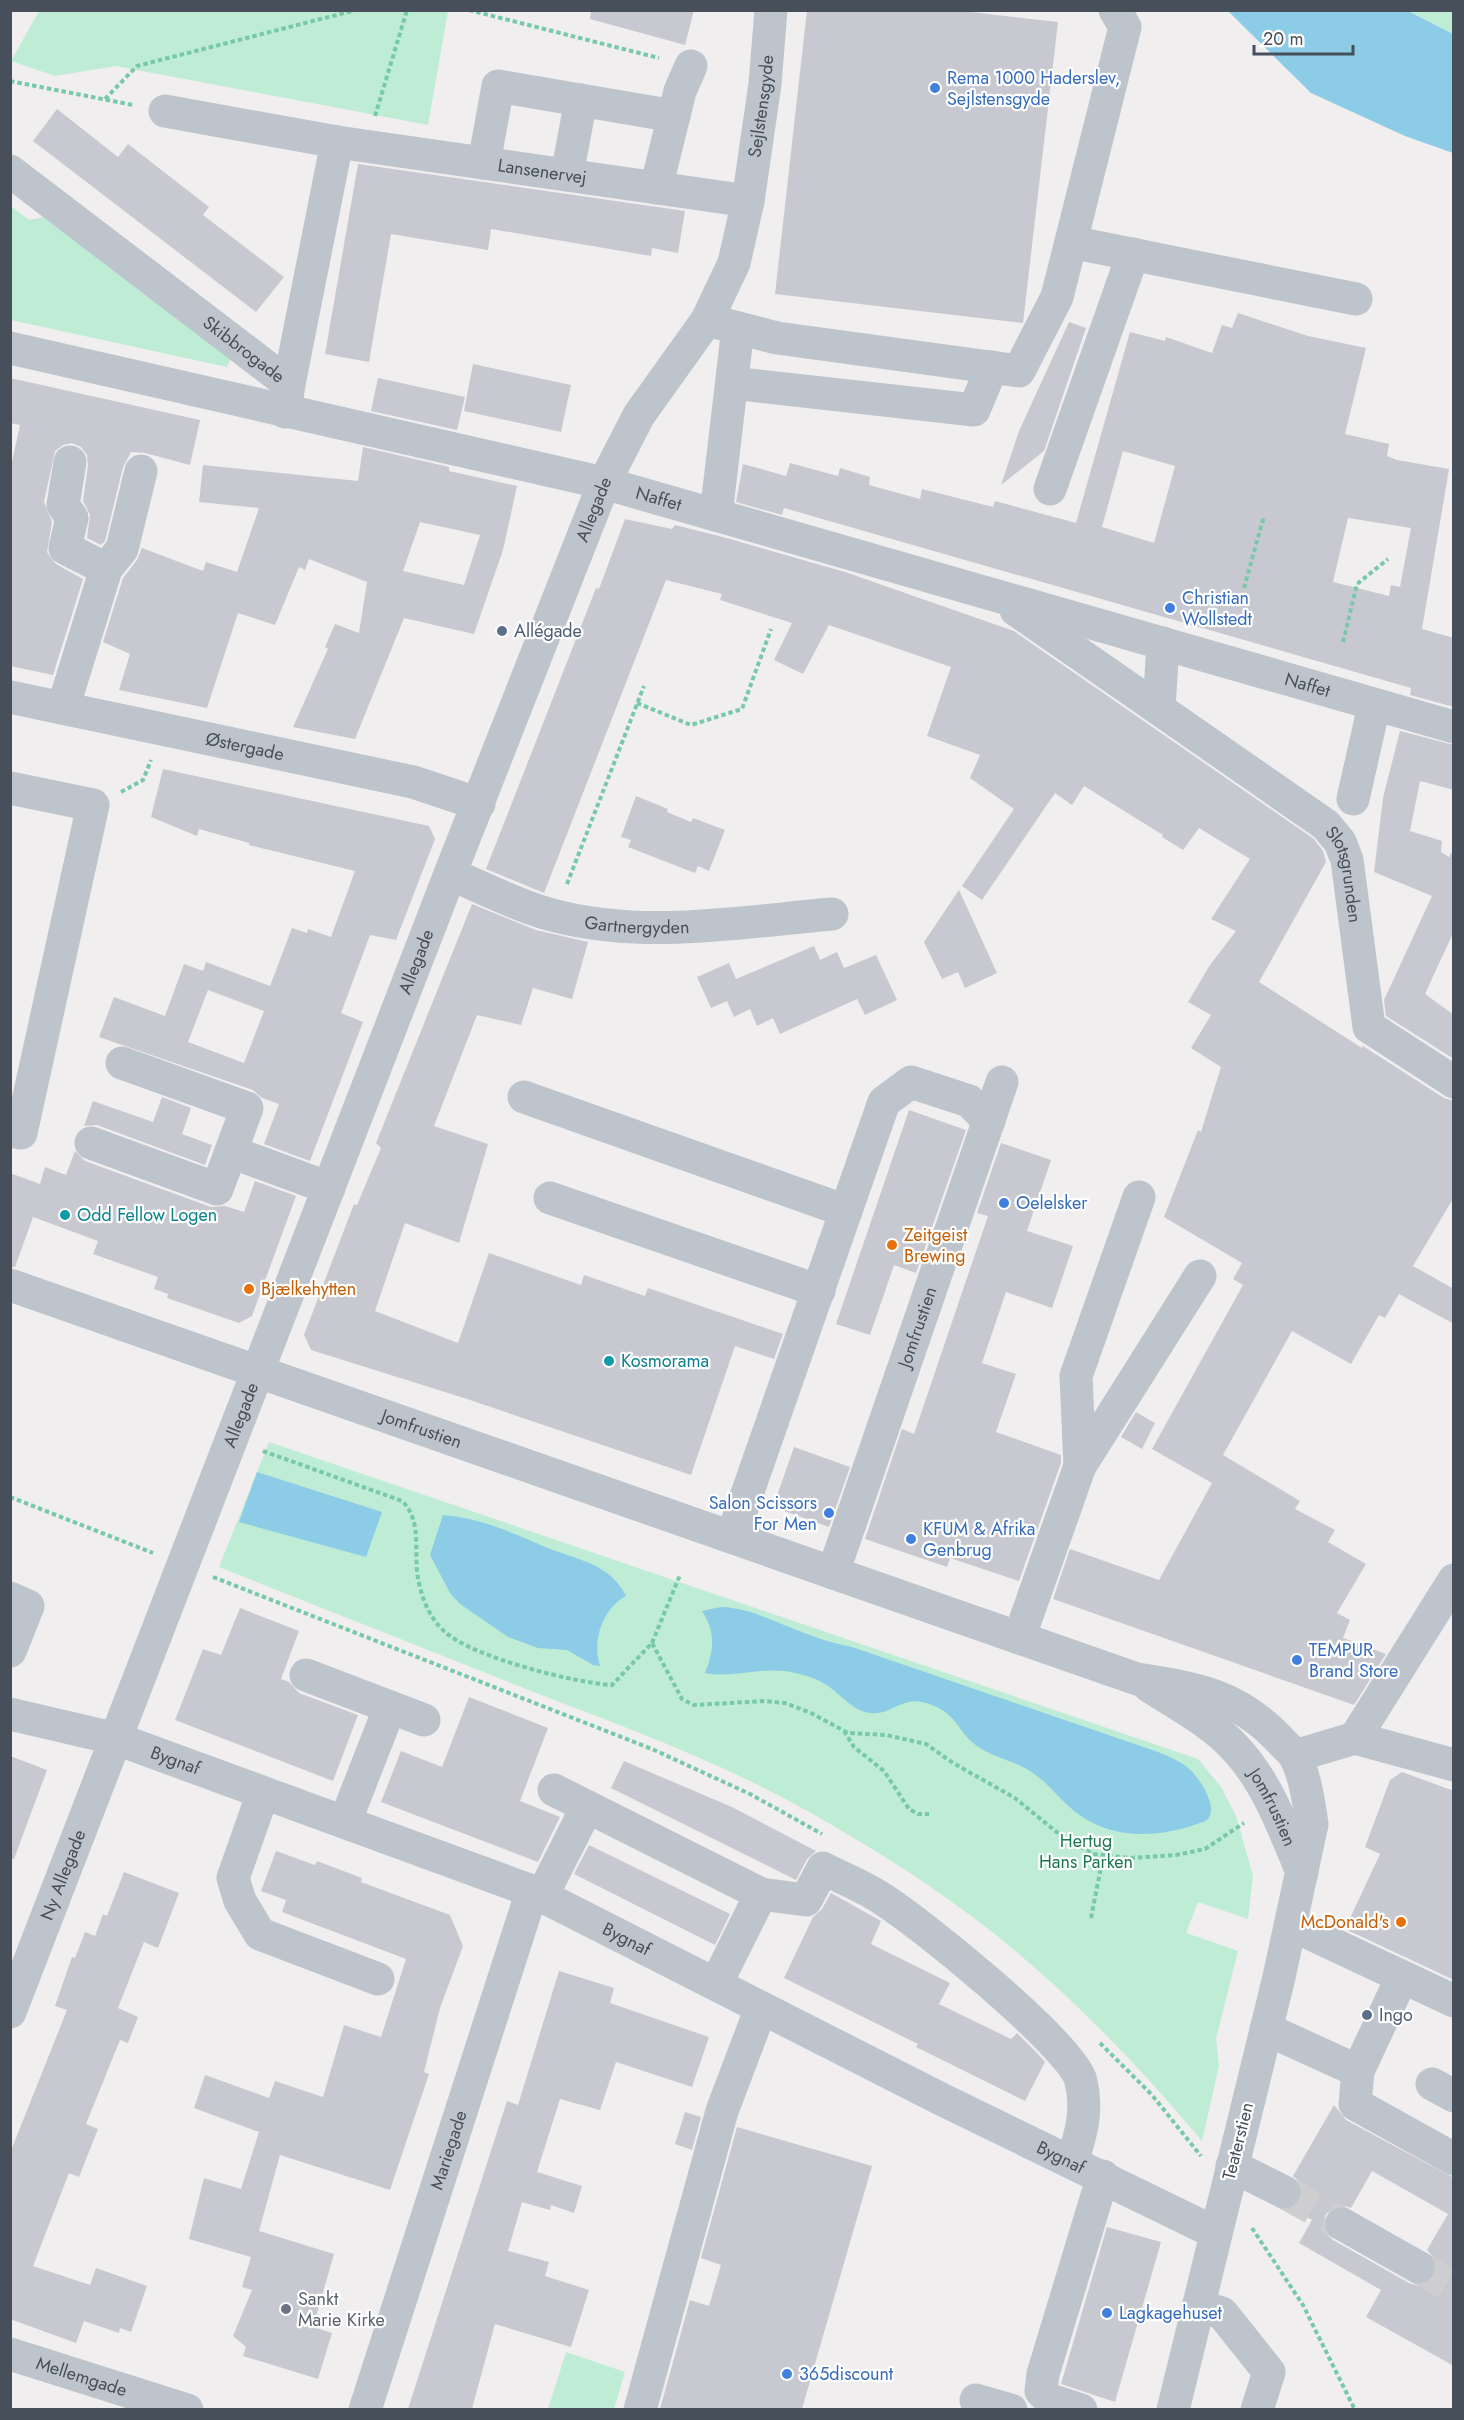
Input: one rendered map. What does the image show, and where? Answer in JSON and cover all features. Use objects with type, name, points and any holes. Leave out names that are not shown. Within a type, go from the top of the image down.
[{"type":"street","name":"Sejlstensgyde","points":[[748,201],[765,84],[771,10]]},
{"type":"street","points":[[707,320],[777,338],[1019,371],[1057,297],[1125,27],[1114,10]]},
{"type":"street","points":[[656,188],[680,91],[691,66]]},
{"type":"street","points":[[484,163],[498,86],[674,116]]},
{"type":"street","points":[[567,175],[581,100]]},
{"type":"street","name":"Lansenervej","points":[[165,111],[352,144],[748,201]]},
{"type":"street","points":[[287,398],[352,144]]},
{"type":"street","name":"Skibbrogade","points":[[10,171],[287,398]]},
{"type":"street","name":"Allegade","points":[[117,1739],[257,1371],[604,483],[639,416],[707,320],[734,263],[748,201]]},
{"type":"street","points":[[1071,242],[1356,299]]},
{"type":"street","points":[[1050,489],[1133,254]]},
{"type":"street","points":[[716,515],[738,328]]},
{"type":"street","name":"Skibbrogade","points":[[10,348],[287,398]]},
{"type":"street","points":[[732,383],[974,410],[992,367]]},
{"type":"street","name":"Naffet","points":[[287,398],[604,483],[1163,643],[1374,706],[1454,727]]},
{"type":"street","points":[[70,462],[63,505],[72,518],[65,549],[106,569]]},
{"type":"street","points":[[63,708],[106,569],[122,549],[141,471]]},
{"type":"street","name":"Naffet","points":[[993,594],[1244,768]]},
{"type":"street","points":[[1159,709],[1163,643]]},
{"type":"street","name":"Østergade","points":[[10,697],[413,782],[479,804]]},
{"type":"street","points":[[1353,799],[1374,706]]},
{"type":"street","name":"Slotsgrunden","points":[[1244,768],[1326,825],[1340,842],[1347,861],[1352,892],[1369,1027],[1454,1082]]},
{"type":"street","points":[[10,788],[93,805],[21,1133],[10,1131]]},
{"type":"street","name":"Gartnergyden","points":[[450,874],[555,916],[616,925],[673,928],[832,914]]},
{"type":"street","points":[[91,1143],[217,1190],[247,1108],[122,1063]]},
{"type":"street","points":[[732,1537],[884,1102],[911,1082],[969,1101],[989,1121]]},
{"type":"street","name":"Jomfrustien","points":[[833,1573],[1002,1082]]},
{"type":"street","points":[[524,1097],[846,1211]]},
{"type":"street","points":[[231,1152],[329,1188]]},
{"type":"street","points":[[1080,1466],[1076,1376],[1139,1197]]},
{"type":"street","points":[[550,1198],[819,1291]]},
{"type":"street","points":[[1019,1638],[1080,1466],[1200,1276]]},
{"type":"street","name":"Jomfrustien","points":[[10,1285],[1137,1679],[1197,1688],[1232,1703],[1264,1724],[1294,1756],[1309,1801],[1312,1824],[1302,1872]]},
{"type":"street","points":[[1355,1738],[1454,1580]]},
{"type":"street","points":[[10,1598],[28,1606],[10,1650]]},
{"type":"street","points":[[306,1674],[424,1720]]},
{"type":"street","name":"Jomfrustien","points":[[1137,1679],[1199,1718],[1236,1748],[1262,1784],[1302,1872]]},
{"type":"street","points":[[345,1822],[390,1707]]},
{"type":"street","name":"Bygnaf","points":[[10,1714],[117,1739],[537,1893],[1215,2234]]},
{"type":"street","points":[[1294,1756],[1355,1738],[1454,1765]]},
{"type":"street","name":"Ny Allegade","points":[[10,2012],[117,1739]]},
{"type":"street","points":[[554,1791],[760,1894],[806,1900],[823,1868],[876,1895],[904,1914],[1020,2010],[1068,2058],[1081,2080],[1085,2119],[1072,2162]]},
{"type":"street","points":[[263,1793],[233,1878],[240,1901],[260,1934],[378,1979]]},
{"type":"street","name":"Mariegade","points":[[365,2409],[537,1893],[587,1807]]},
{"type":"street","name":"Teaterstien","points":[[1173,2409],[1292,1925],[1302,1872]]},
{"type":"street","points":[[716,1984],[760,1894]]},
{"type":"street","points":[[1292,1925],[1454,2001]]},
{"type":"street","points":[[1402,1977],[1358,2071],[1355,2104],[1454,2159]]},
{"type":"street","points":[[640,2409],[722,2111],[761,2007]]},
{"type":"street","points":[[1266,2030],[1358,2071]]},
{"type":"street","points":[[1232,2166],[1284,2192]]},
{"type":"street","points":[[1081,2409],[1050,2400],[1041,2391],[1043,2374],[1103,2176]]},
{"type":"street","points":[[1342,2224],[1418,2267]]},
{"type":"street","points":[[1198,2306],[1222,2313],[1269,2372],[1257,2409]]},
{"type":"street","name":"Mellemgade","points":[[10,2354],[187,2409]]},
{"type":"street","points":[[976,2400],[1011,2409]]},
{"type":"path","points":[[105,99],[137,66],[356,10]]},
{"type":"path","points":[[352,144],[407,10]]},
{"type":"path","points":[[469,10],[691,66]]},
{"type":"path","points":[[10,81],[165,111]]},
{"type":"path","points":[[1244,588],[1264,516]]},
{"type":"path","points":[[1343,642],[1357,585],[1388,559]]},
{"type":"path","points":[[637,703],[692,725],[742,709],[771,629]]},
{"type":"path","points":[[555,916],[644,686]]},
{"type":"path","points":[[93,805],[143,780],[162,728]]},
{"type":"path","points":[[260,1449],[402,1501],[411,1510],[416,1523],[418,1582],[428,1612],[445,1632],[460,1642],[558,1677],[612,1685],[652,1643],[680,1575]]},
{"type":"path","points":[[652,1643],[682,1699],[694,1705],[765,1701],[784,1703],[811,1713],[844,1731],[909,1738],[926,1744],[953,1763],[1015,1798],[1059,1834],[1093,1854],[1103,1856],[1176,1855],[1205,1849],[1249,1820]]},
{"type":"path","points":[[844,1731],[854,1747],[884,1771],[909,1809],[918,1814],[929,1814]]},
{"type":"path","points":[[1091,1918],[1103,1856]]},
{"type":"green space","points":[[39,11],[448,11],[428,125],[116,66],[55,76],[11,61]]},
{"type":"green space","points":[[1408,11],[1453,11],[1453,34]]},
{"type":"green space","points":[[11,206],[29,220],[44,217],[231,358],[227,367],[11,320]]},
{"type":"green space","name":"Hertug Hans Parken","points":[[269,1442],[1198,1759],[1221,1787],[1236,1816],[1253,1876],[1248,1919],[1198,1902],[1186,1933],[1238,1951],[1216,2039],[1219,2066],[1202,2141],[1094,2023],[1006,1943],[953,1902],[840,1829],[761,1786],[695,1756],[219,1567]]},
{"type":"green space","points":[[566,2352],[625,2372],[614,2409],[548,2409]]},
{"type":"water","points":[[1228,11],[1408,11],[1453,34],[1453,153],[1405,136],[1311,93]]},
{"type":"water","points":[[257,1472],[382,1512],[366,1557],[239,1522]]},
{"type":"water","points":[[443,1515],[495,1526],[592,1564],[611,1576],[626,1596],[611,1609],[601,1626],[597,1646],[600,1666],[593,1665],[567,1650],[538,1648],[508,1637],[460,1604],[450,1593],[430,1555]]},
{"type":"water","points":[[721,1607],[756,1614],[826,1641],[855,1648],[1177,1760],[1198,1778],[1203,1786],[1210,1803],[1209,1818],[1188,1827],[1156,1833],[1140,1834],[1110,1830],[1075,1812],[1030,1771],[977,1746],[951,1717],[937,1707],[918,1701],[903,1703],[884,1712],[870,1713],[854,1707],[824,1683],[800,1674],[772,1670],[728,1674],[705,1673],[712,1642],[710,1626],[702,1611]]},
{"type":"building","points":[[591,10],[694,10],[685,45],[590,19]]},
{"type":"building","points":[[807,10],[954,10],[1058,22],[1023,323],[775,294]]},
{"type":"building","points":[[57,109],[118,157],[128,144],[209,207],[203,215],[284,277],[256,312],[33,141]]},
{"type":"building","points":[[358,164],[685,211],[678,253],[652,248],[651,256],[491,229],[488,250],[391,234],[369,362],[325,354]]},
{"type":"building","points":[[1238,313],[1308,336],[1366,348],[1345,434],[1389,444],[1387,456],[1397,460],[1449,469],[1422,629],[1454,638],[1454,707],[1410,695],[1411,688],[784,508],[782,515],[736,502],[743,464],[786,476],[790,463],[838,476],[840,468],[870,477],[869,485],[920,499],[922,489],[993,507],[995,501],[1076,523],[1130,332],[1165,341],[1166,337],[1212,353],[1222,325],[1232,328]],"holes":[[[1123,451],[1175,466],[1154,543],[1102,527]],[[1348,518],[1411,528],[1400,587],[1391,585],[1389,596],[1333,582]]]},
{"type":"building","points":[[1069,322],[1086,328],[1044,451],[1001,485],[1019,431]]},
{"type":"building","points":[[473,364],[571,385],[561,432],[464,411]]},
{"type":"building","points":[[10,378],[200,420],[190,465],[145,453],[131,452],[123,467],[105,541],[101,545],[87,538],[90,515],[83,501],[88,465],[87,455],[81,447],[72,443],[63,445],[55,451],[44,502],[52,522],[47,552],[56,564],[83,579],[53,675],[10,666],[10,471],[20,425],[10,423]]},
{"type":"building","points":[[378,378],[465,397],[457,430],[371,411]]},
{"type":"building","points":[[363,447],[449,467],[449,471],[517,486],[503,550],[474,634],[404,618],[355,739],[293,727],[328,649],[325,647],[335,624],[359,633],[367,582],[309,559],[305,570],[299,567],[275,625],[238,613],[207,708],[119,690],[130,654],[103,642],[123,578],[137,560],[142,548],[203,571],[206,562],[237,572],[259,508],[199,502],[203,465],[358,481]],"holes":[[[420,522],[480,535],[464,585],[403,571]]]},
{"type":"building","points":[[625,519],[672,529],[675,525],[845,572],[1014,631],[1314,839],[1323,851],[1326,862],[1259,982],[1362,1048],[1363,1046],[1444,1098],[1454,1101],[1454,1197],[1413,1266],[1454,1289],[1454,1324],[1399,1294],[1385,1318],[1379,1315],[1351,1364],[1292,1331],[1223,1455],[1300,1501],[1295,1509],[1335,1530],[1328,1542],[1366,1564],[1337,1613],[1350,1620],[1343,1638],[1386,1654],[1354,1705],[1053,1599],[1070,1549],[1159,1580],[1212,1483],[1152,1449],[1243,1285],[1233,1279],[1242,1263],[1164,1217],[1198,1130],[1201,1132],[1221,1067],[1191,1048],[1211,1015],[1188,1002],[1210,965],[1236,931],[1211,919],[1250,859],[1199,828],[1183,850],[1084,786],[1072,805],[1055,793],[982,900],[962,886],[1014,809],[970,778],[980,755],[927,736],[951,667],[829,625],[803,674],[774,660],[792,623],[720,600],[722,594],[666,580],[544,893],[486,869]]},
{"type":"building","points":[[1400,731],[1454,745],[1454,790],[1420,781],[1410,831],[1442,841],[1441,852],[1449,857],[1454,848],[1454,931],[1425,994],[1454,1015],[1454,1059],[1386,1016],[1384,1000],[1432,896],[1374,872],[1383,798]]},
{"type":"building","points":[[163,769],[429,826],[435,839],[396,940],[370,935],[341,1013],[363,1022],[310,1161],[264,1144],[279,1104],[262,1098],[253,1090],[99,1037],[114,997],[165,1016],[184,964],[203,971],[206,962],[270,986],[292,928],[307,933],[308,929],[331,937],[355,871],[249,845],[249,843],[199,829],[197,836],[151,817]],"holes":[[[208,990],[264,1011],[244,1063],[188,1042]]]},
{"type":"building","points":[[636,796],[668,809],[667,812],[691,822],[693,818],[725,830],[709,871],[698,866],[695,873],[628,847],[631,840],[621,837]]},
{"type":"building","points":[[959,890],[997,973],[965,988],[958,972],[942,979],[924,942]]},
{"type":"building","points":[[472,904],[536,930],[588,942],[572,999],[533,988],[521,1025],[477,1015],[434,1126],[488,1144],[459,1243],[405,1223],[375,1311],[458,1343],[489,1253],[581,1285],[584,1275],[645,1296],[648,1288],[783,1334],[774,1359],[735,1346],[691,1475],[464,1398],[311,1350],[304,1335],[354,1204],[357,1205],[381,1148],[376,1143]]},
{"type":"building","points":[[814,946],[820,960],[837,952],[844,968],[876,955],[897,1000],[865,1015],[857,999],[780,1034],[773,1018],[757,1026],[750,1009],[734,1017],[727,1001],[711,1008],[697,977],[729,963],[736,979]]},
{"type":"building","points":[[162,1097],[191,1108],[182,1134],[212,1145],[205,1165],[97,1125],[84,1126],[93,1101],[153,1122]]},
{"type":"building","points":[[909,1110],[966,1130],[916,1273],[894,1265],[870,1335],[836,1324]]},
{"type":"building","points":[[1001,1143],[1051,1160],[1027,1231],[1073,1246],[1052,1308],[1006,1292],[982,1363],[1016,1374],[996,1432],[1061,1455],[1061,1463],[1019,1581],[950,1558],[947,1567],[865,1539],[902,1429],[914,1434],[988,1216],[977,1213]]},
{"type":"building","points":[[75,1151],[85,1161],[211,1207],[225,1206],[244,1212],[255,1181],[296,1196],[252,1316],[239,1323],[167,1298],[168,1294],[154,1289],[158,1277],[93,1254],[98,1241],[33,1217],[15,1267],[10,1267],[10,1173],[40,1184],[45,1167],[66,1175]]},
{"type":"building","points":[[1136,1412],[1155,1423],[1142,1449],[1121,1437]]},
{"type":"building","points":[[794,1447],[850,1467],[829,1527],[773,1507]]},
{"type":"building","points":[[240,1608],[299,1631],[281,1679],[289,1682],[299,1693],[358,1715],[333,1781],[175,1720],[203,1649],[221,1655]]},
{"type":"building","points":[[469,1697],[548,1728],[520,1801],[560,1817],[538,1862],[381,1802],[401,1751],[442,1767]]},
{"type":"building","points":[[10,1756],[47,1770],[14,1859],[10,1859]]},
{"type":"building","points":[[624,1761],[732,1807],[816,1851],[807,1859],[796,1880],[611,1788]]},
{"type":"building","points":[[1402,1772],[1454,1791],[1454,1980],[1345,1929],[1380,1854],[1365,1847],[1390,1780]]},
{"type":"building","points":[[589,1845],[730,1914],[715,1945],[574,1874]]},
{"type":"building","points":[[276,1851],[315,1865],[317,1861],[362,1878],[361,1882],[450,1915],[463,1946],[440,2008],[424,2072],[429,2074],[390,2190],[280,2155],[259,2231],[334,2254],[313,2327],[332,2333],[318,2379],[243,2356],[246,2347],[233,2336],[252,2290],[242,2287],[251,2257],[189,2239],[204,2178],[241,2189],[259,2132],[194,2108],[205,2075],[269,2098],[275,2081],[323,2097],[344,2025],[381,2037],[406,1959],[282,1912],[286,1900],[261,1891]]},
{"type":"building","points":[[124,1872],[179,1893],[158,1948],[144,1942],[118,2008],[138,2017],[128,2043],[120,2040],[86,2124],[98,2129],[79,2177],[69,2173],[33,2266],[90,2285],[96,2268],[147,2286],[131,2332],[120,2328],[119,2333],[84,2321],[76,2343],[10,2319],[10,2153],[67,2010],[55,2006],[72,1957],[75,1958],[85,1932],[95,1936],[103,1914],[107,1916]]},
{"type":"building","points":[[831,1893],[881,1921],[871,1944],[950,1983],[939,2004],[1011,2039],[1017,2033],[1037,2053],[1045,2062],[1025,2101],[916,2047],[918,2044],[784,1978],[813,1917],[822,1909]]},
{"type":"building","points":[[559,1971],[614,1988],[610,2003],[709,2037],[692,2087],[616,2062],[600,2110],[560,2099],[537,2172],[582,2186],[574,2213],[551,2205],[550,2210],[522,2202],[508,2251],[549,2262],[545,2276],[589,2290],[571,2347],[495,2324],[472,2409],[408,2409],[507,2101],[518,2105]]},
{"type":"building","points":[[1334,2105],[1346,2120],[1454,2178],[1454,2366],[1366,2317],[1381,2290],[1299,2243],[1312,2220],[1292,2209],[1300,2201],[1303,2191],[1300,2182],[1293,2176]],"holes":[[[1372,2171],[1448,2214],[1427,2250],[1434,2258],[1437,2267],[1434,2277],[1418,2286],[1333,2240],[1326,2233],[1323,2224],[1326,2214],[1333,2208],[1341,2205],[1351,2208]]]},
{"type":"building","points":[[685,2112],[701,2117],[692,2150],[675,2144]]},
{"type":"building","points":[[737,2127],[872,2166],[802,2409],[660,2409],[690,2300],[709,2306],[721,2265],[701,2258]]},
{"type":"building","name":"Lagkagehuset","points":[[1107,2227],[1161,2242],[1115,2402],[1061,2384]]},
{"type":"tunnel","points":[[1284,2192],[1342,2224]]},
{"type":"tunnel","points":[[1418,2267],[1454,2287]]},
{"type":"place","name":"Rema 1000 Haderslev, Sejlstensgyde","points":[[935,88]]},
{"type":"place","name":"Christian Wollstedt","points":[[1170,608]]},
{"type":"place","name":"Allégade","points":[[502,631]]},
{"type":"place","name":"Oelelsker","points":[[1004,1203]]},
{"type":"place","name":"Odd Fellow Logen","points":[[65,1215]]},
{"type":"place","name":"Zeitgeist Brewing","points":[[892,1245]]},
{"type":"place","name":"Bjælkehytten","points":[[249,1289]]},
{"type":"place","name":"Kosmorama","points":[[609,1361]]},
{"type":"place","name":"Salon Scissors For Men","points":[[829,1513]]},
{"type":"place","name":"KFUM & Afrika Genbrug","points":[[911,1539]]},
{"type":"place","name":"TEMPUR Brand Store","points":[[1297,1660]]},
{"type":"place","name":"McDonald's","points":[[1401,1922]]},
{"type":"place","name":"Ingo","points":[[1367,2015]]},
{"type":"place","name":"Sankt Marie Kirke","points":[[286,2309]]},
{"type":"place","name":"Lagkagehuset","points":[[1107,2313]]},
{"type":"place","name":"365discount","points":[[787,2374]]}]
